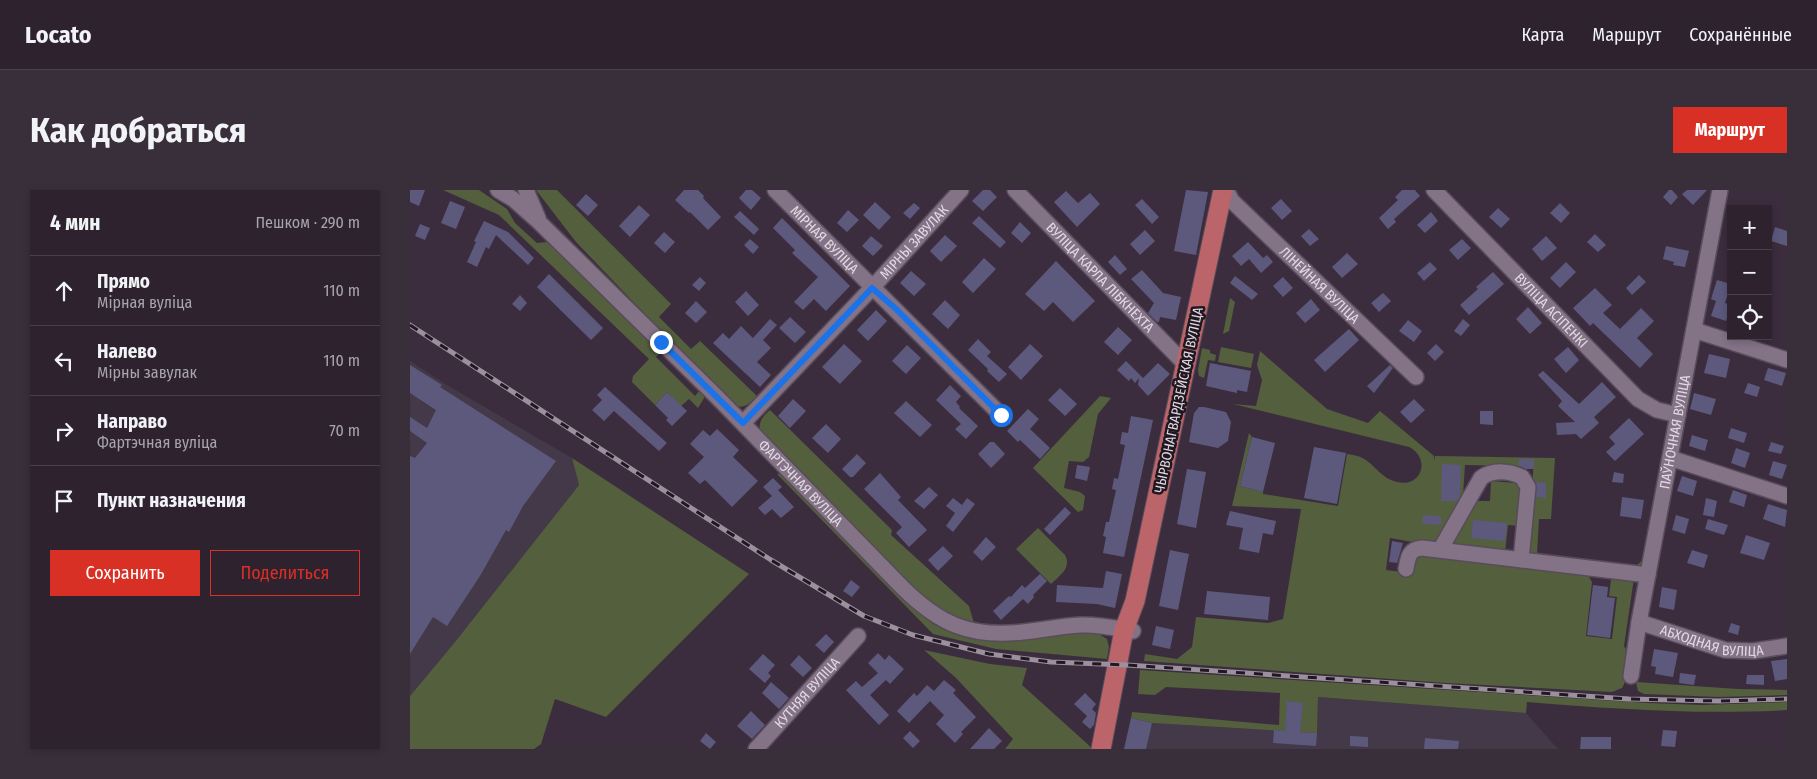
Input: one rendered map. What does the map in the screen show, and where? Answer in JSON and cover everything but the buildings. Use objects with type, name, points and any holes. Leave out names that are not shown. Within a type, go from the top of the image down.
[{"type":"main road","name":"ЧЫРВОНАГВАРДЗЕЙСКАЯ ВУЛІЦА","points":[[1101,749],[1129,630],[1224,190]]},
{"type":"main road","name":"ЧЫРВОНАГВАРДЗЕЙСКАЯ ВУЛІЦА","points":[[1112,749],[1129,630]]},
{"type":"street","name":"ФАРТЭЧНАЯ ВУЛІЦА","points":[[498,190],[513,199],[539,222],[743,423],[916,602],[942,621],[956,627],[992,633],[1022,632],[1082,625],[1129,630]]},
{"type":"street","points":[[526,190],[539,222]]},
{"type":"street","name":"МІРНАЯ ВУЛІЦА","points":[[775,190],[1001,415]]},
{"type":"street","name":"МІРНЫ ЗАВУЛАК","points":[[743,423],[872,288],[961,190]]},
{"type":"street","name":"ВУЛІЦА КАРЛА ЛІБКНЕХТА","points":[[1016,190],[1186,365]]},
{"type":"street","name":"ЛІНЕЙНАЯ ВУЛІЦА","points":[[1224,190],[1232,201],[1416,377]]},
{"type":"street","name":"ВУЛІЦА АСІПЕНКІ","points":[[1434,190],[1638,399],[1656,410],[1678,415]]},
{"type":"street","name":"ПАЎНОЧНАЯ ВУЛІЦА","points":[[1631,676],[1639,622],[1720,190]]},
{"type":"street","points":[[1694,330],[1787,360]]},
{"type":"street","points":[[1670,458],[1787,496]]},
{"type":"street","points":[[1440,550],[1481,478],[1487,473],[1509,473],[1522,477],[1528,487],[1521,560]]},
{"type":"street","points":[[1406,568],[1408,555],[1412,551],[1422,548],[1648,575]]},
{"type":"street","name":"АБХОДНАЯ ВУЛІЦА","points":[[1639,622],[1725,650],[1753,651],[1787,646]]},
{"type":"street","name":"КУТНЯЯ ВУЛІЦА","points":[[756,749],[858,636]]},
{"type":"shaded area","points":[[410,361],[445,384],[572,458],[579,485],[410,696]]},
{"type":"shaded area","points":[[1318,697],[1526,713],[1558,749],[1124,749],[1131,718],[1152,723],[1317,733]]},
{"type":"green space","points":[[443,190],[479,190],[507,209],[515,223],[537,243],[547,242],[577,266],[662,351],[656,357],[695,396],[700,390],[704,394],[704,398],[698,408],[689,399],[681,406],[667,392],[655,405],[632,382],[633,376],[649,359],[499,215]]},
{"type":"green space","points":[[536,190],[557,190],[671,304],[659,317],[691,349],[700,341],[757,396],[745,406],[738,407],[730,403],[576,242]]},
{"type":"green space","points":[[1230,298],[1235,302],[1229,331],[1223,334]]},
{"type":"green space","points":[[1221,347],[1254,354],[1251,368],[1218,362]]},
{"type":"green space","points":[[1202,348],[1210,350],[1210,353],[1216,355],[1215,361],[1208,360],[1204,378],[1199,376],[1198,370]]},
{"type":"green space","points":[[1260,351],[1327,409],[1368,423],[1380,411],[1434,456],[1434,461],[1435,456],[1555,458],[1551,519],[1539,519],[1537,554],[1636,566],[1644,559],[1640,567],[1530,554],[1528,547],[1534,459],[1519,459],[1519,466],[1465,465],[1463,496],[1436,542],[1424,544],[1390,538],[1386,570],[1410,573],[1415,554],[1588,575],[1592,582],[1586,636],[1612,639],[1617,597],[1609,596],[1611,580],[1613,578],[1634,578],[1624,646],[1629,654],[1625,682],[1622,688],[1612,692],[1446,683],[1144,661],[1145,654],[1177,659],[1192,647],[1196,617],[1268,623],[1283,619],[1301,509],[1232,506],[1249,433],[1252,437],[1240,486],[1263,492],[1263,494],[1338,506],[1347,454],[1364,459],[1392,481],[1406,483],[1413,481],[1421,471],[1420,458],[1409,447],[1233,404],[1256,406],[1262,380],[1257,365]]},
{"type":"green space","points":[[1100,396],[1111,398],[1098,414],[1089,457],[1083,462],[1069,461],[1064,488],[1080,492],[1085,496],[1083,510],[1078,512],[1033,468]]},
{"type":"green space","points":[[770,410],[892,530],[891,535],[969,606],[974,623],[946,612],[920,596],[761,434],[761,420]]},
{"type":"green space","points":[[572,458],[749,574],[606,717],[555,699],[541,744],[534,749],[410,749],[410,696],[579,485]]},
{"type":"green space","points":[[777,474],[782,474],[933,624],[954,633],[1097,633],[1107,639],[1109,647],[1107,659],[996,649],[933,634]]},
{"type":"green space","points":[[1491,481],[1515,483],[1521,486],[1521,526],[1508,525],[1505,553],[1453,545],[1452,542],[1475,501],[1490,501]]},
{"type":"green space","points":[[1038,528],[1065,555],[1067,560],[1064,571],[1051,584],[1016,549]]},
{"type":"green space","points":[[924,650],[990,664],[1027,668],[1022,685],[1093,749],[1005,749],[1013,739],[956,678]]},
{"type":"green space","points":[[1140,670],[1648,703],[1702,705],[1787,702],[1787,710],[1689,712],[1527,702],[1526,713],[1318,697],[1317,733],[1152,723],[1131,718],[1132,712],[1279,725],[1280,693],[1166,687],[1155,695],[1138,694]]},
{"type":"green space","points":[[1636,682],[1738,689],[1787,690],[1787,695],[1718,697],[1644,694],[1638,691]]},
{"type":"railway","points":[[410,325],[771,560],[864,616],[913,635],[989,654],[1051,662],[1127,665],[1629,699],[1718,701],[1787,699]]},
{"type":"route","points":[[661,342],[743,423],[872,288],[896,309],[1001,415]]}]
